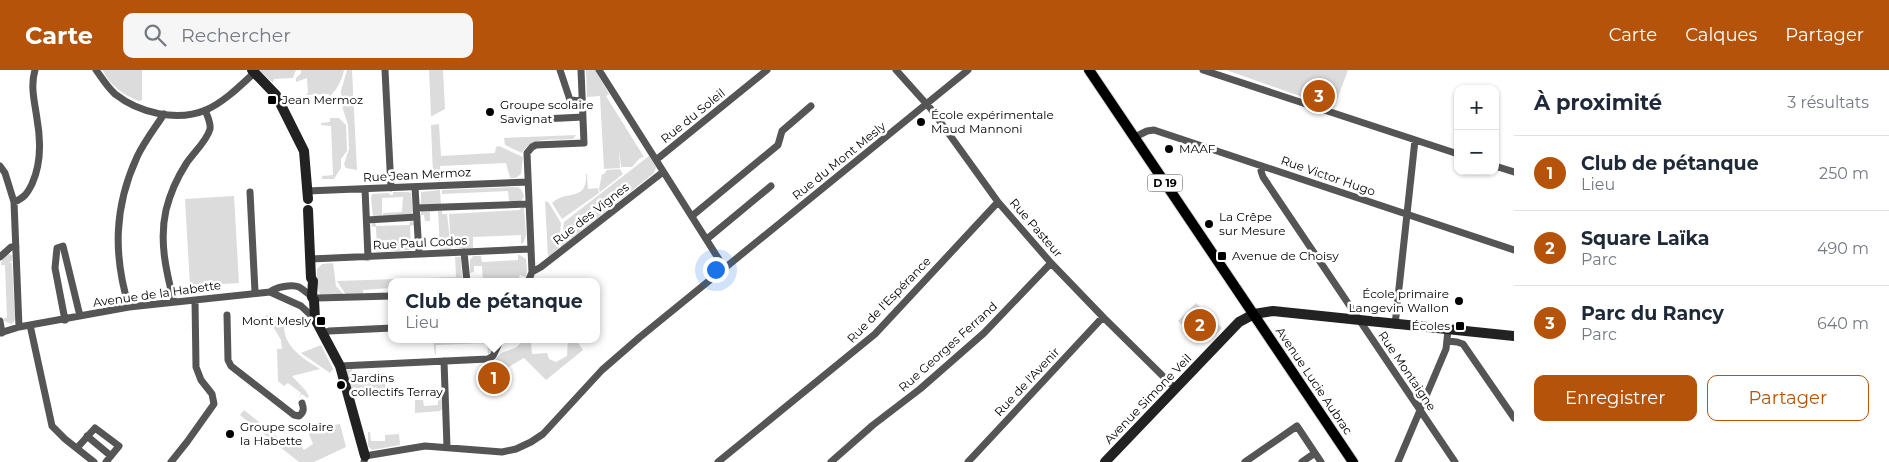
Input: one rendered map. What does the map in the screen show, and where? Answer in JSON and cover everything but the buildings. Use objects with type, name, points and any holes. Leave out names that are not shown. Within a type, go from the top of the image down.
[{"type":"main road","name":"D 19","points":[[1088,70],[1254,314]]},
{"type":"main road","name":"Avenue Lucie Aubrac","points":[[1254,314],[1353,462]]},
{"type":"street","points":[[14,202],[26,196],[38,166],[39,135],[32,87],[35,70]]},
{"type":"street","points":[[96,70],[104,82],[116,94],[138,107],[164,114],[190,114],[206,110],[234,92],[253,71],[276,95],[304,151],[307,195]]},
{"type":"street","points":[[386,70],[391,188]]},
{"type":"street","points":[[560,70],[570,100],[582,101]]},
{"type":"street","points":[[530,278],[532,272],[528,204],[528,150],[536,146],[584,142],[581,70]]},
{"type":"street","points":[[599,70],[725,269]]},
{"type":"street","name":"Rue du Soleil","points":[[656,160],[767,70]]},
{"type":"street","name":"Rue Pasteur","points":[[896,70],[926,105],[998,202],[1051,263],[1175,388]]},
{"type":"street","name":"Rue du Mont Mesly","points":[[447,447],[502,452],[516,449],[543,434],[602,370],[968,70]]},
{"type":"street","points":[[1203,70],[1454,153]]},
{"type":"street","points":[[692,216],[778,145],[782,130],[811,106]]},
{"type":"street","points":[[174,302],[164,261],[163,237],[166,211],[179,175],[206,137],[210,128],[206,110]]},
{"type":"street","points":[[129,307],[117,252],[119,221],[125,188],[137,156],[164,114]]},
{"type":"street","points":[[502,121],[583,117]]},
{"type":"street","name":"Rue Victor Hugo","points":[[1135,137],[1154,130],[1514,250]]},
{"type":"street","points":[[1395,324],[1415,140]]},
{"type":"street","points":[[0,166],[14,202],[19,328]]},
{"type":"street","name":"Rue Montaigne","points":[[1262,166],[1261,171],[1264,179],[1455,462]]},
{"type":"street","points":[[1499,167],[1514,172]]},
{"type":"street","name":"Rue des Vignes","points":[[532,272],[663,172]]},
{"type":"street","name":"Rue Jean Mermoz","points":[[307,195],[365,189],[528,182]]},
{"type":"street","points":[[707,239],[771,186]]},
{"type":"street","points":[[415,187],[419,254]]},
{"type":"street","points":[[365,189],[368,257]]},
{"type":"street","points":[[250,192],[255,292]]},
{"type":"street","name":"Rue de l'Espérance","points":[[718,462],[875,334],[998,202]]},
{"type":"street","points":[[417,208],[528,204]]},
{"type":"street","points":[[308,210],[311,278],[314,283],[312,297],[314,300],[315,319]]},
{"type":"street","points":[[367,220],[417,218]]},
{"type":"street","points":[[65,320],[55,268],[57,248],[63,246],[80,316]]},
{"type":"street","points":[[0,257],[11,247],[16,247]]},
{"type":"street","name":"Rue Paul Codos","points":[[311,260],[530,249]]},
{"type":"street","points":[[464,252],[467,278]]},
{"type":"street","name":"Rue Georges Ferrand","points":[[831,462],[873,425],[920,389],[984,333],[1051,263]]},
{"type":"street","points":[[301,306],[302,289],[311,278]]},
{"type":"street","name":"Avenue de la Habette","points":[[1,333],[30,325],[129,307],[255,292],[270,292],[274,289],[293,286],[302,289]]},
{"type":"street","points":[[302,289],[312,297],[317,298],[388,296]]},
{"type":"street","points":[[270,292],[301,306],[315,319],[340,366],[364,459],[425,446],[447,447],[444,361]]},
{"type":"street","points":[[301,306],[312,297]]},
{"type":"street","points":[[170,462],[214,404],[212,394],[196,367],[195,300]]},
{"type":"street","points":[[1254,314],[1268,311],[1514,336]]},
{"type":"street","name":"Avenue Simone Veil","points":[[1105,462],[1241,320],[1254,314]]},
{"type":"street","points":[[227,315],[228,360],[232,366],[294,415],[299,416],[302,413],[304,408],[302,403]]},
{"type":"street","name":"Rue de l'Avenir","points":[[968,462],[1103,317]]},
{"type":"street","points":[[0,322],[1,333]]},
{"type":"street","points":[[30,325],[52,426],[94,462]]},
{"type":"street","points":[[322,333],[388,328]]},
{"type":"street","points":[[1398,462],[1446,349],[1448,330]]},
{"type":"street","points":[[1447,341],[1463,344],[1514,418]]},
{"type":"street","points":[[340,366],[488,359],[493,356],[499,343]]},
{"type":"street","points":[[1245,462],[1297,426],[1321,462]]},
{"type":"street","points":[[77,448],[94,428],[119,446],[106,462]]},
{"type":"street","points":[[87,436],[111,456]]},
{"type":"street","points":[[1302,462],[1315,453]]},
{"type":"shaded area","points":[[103,70],[142,70],[142,100],[139,101],[123,93],[109,80]]},
{"type":"shaded area","points":[[259,70],[296,70],[293,78],[274,79],[273,83]]},
{"type":"shaded area","points":[[301,70],[344,70],[339,85],[329,97],[329,94],[306,95],[308,93],[307,78],[296,82],[296,78],[301,73]]},
{"type":"shaded area","points":[[347,70],[352,70],[357,170],[346,168],[344,164],[349,149],[348,125],[342,106],[341,91]]},
{"type":"shaded area","points":[[429,70],[443,70],[445,109],[432,116],[431,116]]},
{"type":"shaded area","points":[[586,70],[595,70],[609,94],[606,96],[644,157],[640,158],[632,167],[621,167],[619,149],[620,168],[604,169],[600,96],[587,97]]},
{"type":"shaded area","points":[[1226,70],[1348,70],[1334,108]]},
{"type":"shaded area","points":[[330,118],[339,118],[346,125],[347,151],[341,159],[341,168],[334,179],[322,179],[322,176],[333,175],[331,126],[321,125],[321,123],[330,122]]},
{"type":"shaded area","points":[[439,124],[441,156],[495,153],[496,147],[499,146],[523,157],[521,174],[516,178],[510,178],[506,163],[440,166],[440,181],[437,180],[433,175],[431,125]]},
{"type":"shaded area","points":[[576,135],[573,139],[538,141],[526,147],[522,153],[505,145],[504,138]]},
{"type":"shaded area","points":[[649,156],[656,167],[654,173],[561,247],[564,222]]},
{"type":"shaded area","points":[[620,169],[623,174],[600,192],[602,174],[607,170]]},
{"type":"shaded area","points":[[586,174],[588,189],[598,188],[599,193],[562,219],[552,203],[583,189]]},
{"type":"shaded area","points":[[517,187],[521,190],[524,197],[521,201],[509,201],[508,191],[442,194],[442,190]]},
{"type":"shaded area","points":[[440,190],[441,205],[421,205],[421,192]]},
{"type":"shaded area","points":[[393,192],[411,193],[412,215],[383,217],[383,213],[402,212],[403,197],[382,198],[382,217],[373,217],[372,194],[389,193],[393,195]]},
{"type":"shaded area","points":[[234,196],[239,283],[190,286],[185,199]]},
{"type":"shaded area","points":[[545,201],[549,203],[561,223],[559,248],[548,257]]},
{"type":"shaded area","points":[[521,206],[524,208],[526,235],[524,242],[521,244],[521,235],[473,237],[473,248],[455,248],[450,234],[449,214],[520,210]]},
{"type":"shaded area","points":[[442,210],[442,214],[447,214],[451,249],[440,249],[438,211],[430,212],[430,221],[425,221],[424,215],[421,215],[421,211]]},
{"type":"shaded area","points":[[410,221],[414,222],[414,225],[410,226],[411,247],[414,247],[413,250],[375,252],[373,249],[377,249],[376,227],[371,226],[373,223],[375,222],[376,226],[409,225]]},
{"type":"shaded area","points":[[8,254],[12,255],[12,261],[9,263],[12,263],[15,319],[11,324],[4,321],[4,318],[7,318],[5,265],[1,265],[2,259]]},
{"type":"shaded area","points":[[518,254],[526,259],[526,277],[520,275],[519,278],[483,278],[482,266],[474,266],[474,272],[470,273],[470,260],[473,256],[481,256],[482,262],[518,260]]},
{"type":"shaded area","points":[[455,257],[461,257],[462,278],[426,278],[456,277]]},
{"type":"shaded area","points":[[333,263],[336,286],[343,294],[320,295],[317,286],[317,269],[322,264]]},
{"type":"shaded area","points":[[388,279],[388,288],[363,290],[363,295],[346,295],[337,281]]},
{"type":"shaded area","points":[[1196,303],[1222,328],[1213,338],[1210,335],[1205,339],[1197,332],[1193,336],[1178,321]]},
{"type":"shaded area","points":[[267,315],[284,324],[290,345],[301,356],[320,369],[292,376],[306,391],[309,397],[307,398],[302,394],[299,398],[301,393],[288,383],[284,386],[278,381],[277,349],[282,349],[281,340],[268,318],[264,320],[263,318]]},
{"type":"shaded area","points":[[434,343],[487,343],[436,345],[435,355]]},
{"type":"shaded area","points":[[487,343],[489,343],[488,345],[493,347],[488,354]]},
{"type":"shaded area","points":[[531,343],[532,354],[547,353],[549,359],[556,362],[567,356],[568,343],[578,343],[583,350],[546,380],[524,358],[502,372],[494,371],[497,357],[520,344]]},
{"type":"shaded area","points":[[321,345],[333,369],[330,373],[301,353]]},
{"type":"shaded area","points":[[352,369],[352,374],[385,373],[386,396],[365,397],[364,374],[364,395],[353,396],[346,371]]},
{"type":"shaded area","points":[[438,396],[441,396],[442,409],[440,411],[415,413],[415,400],[423,400],[424,406],[438,405]]},
{"type":"shaded area","points":[[244,410],[290,447],[302,447],[304,450],[313,444],[307,429],[340,424],[346,447],[314,462],[299,462],[240,415]]},
{"type":"shaded area","points":[[368,432],[370,432],[371,441],[385,441],[385,435],[399,434],[400,445],[372,450],[368,446]]},
{"type":"place","name":"Parc du Rancy","points":[[1319,96]]},
{"type":"place","name":"Jean Mermoz","points":[[272,100]]},
{"type":"place","name":"Groupe scolaire Savignat","points":[[490,112]]},
{"type":"place","name":"École expérimentale Maud Mannoni","points":[[921,122]]},
{"type":"place","name":"MAAF","points":[[1169,149]]},
{"type":"place","name":"La Crêpe sur Mesure","points":[[1209,224]]},
{"type":"place","name":"Avenue de Choisy","points":[[1222,256]]},
{"type":"place","name":"École primaire Langevin Wallon","points":[[1459,301]]},
{"type":"place","name":"Mont Mesly","points":[[321,321]]},
{"type":"place","name":"Square Laïka","points":[[1200,325]]},
{"type":"place","name":"Écoles","points":[[1460,326]]},
{"type":"place","name":"Club de pétanque","points":[[494,378]]},
{"type":"place","name":"Jardins collectifs Terray","points":[[341,385]]},
{"type":"place","name":"Groupe scolaire la Habette","points":[[230,434]]}]
